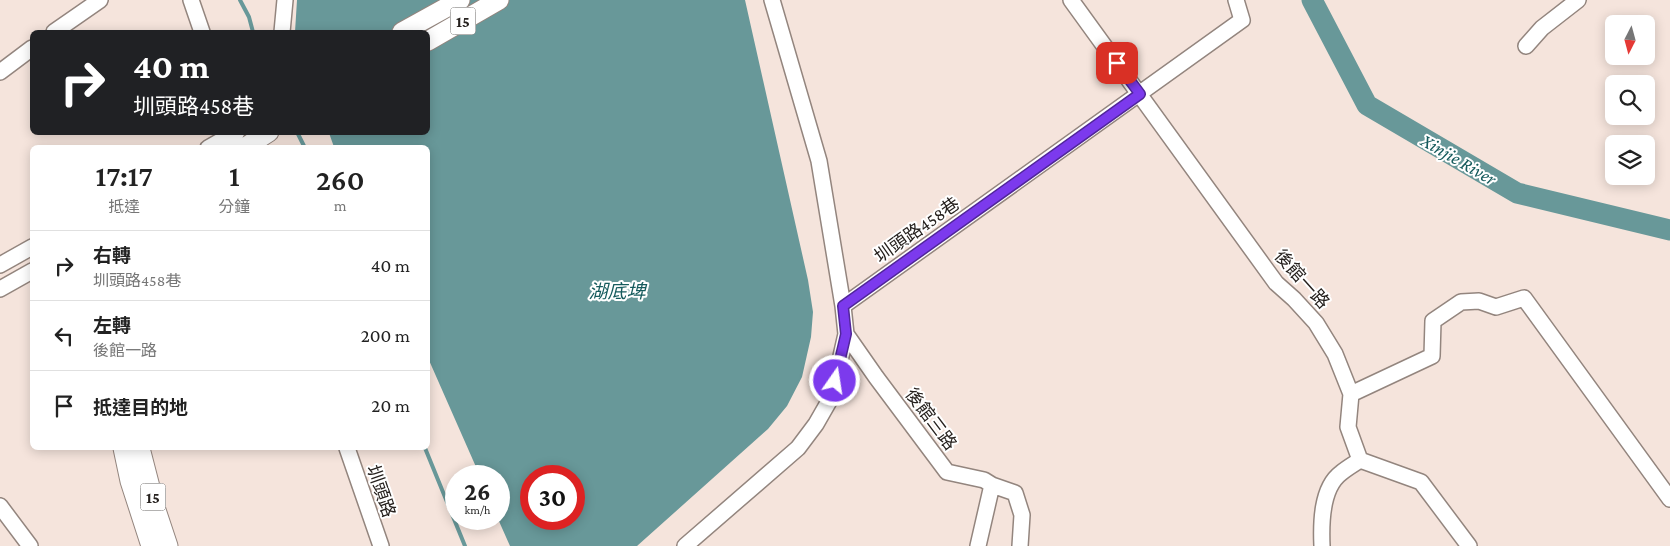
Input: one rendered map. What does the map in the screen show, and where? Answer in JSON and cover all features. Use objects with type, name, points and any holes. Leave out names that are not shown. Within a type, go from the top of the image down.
[{"type":"main road","name":"15","points":[[406,30],[460,0]]},
{"type":"main road","name":"15","points":[[430,40],[499,0]]},
{"type":"main road","points":[[223,145],[232,135]]},
{"type":"main road","points":[[248,145],[264,135]]},
{"type":"main road","name":"15","points":[[123,450],[130,481],[151,546]]},
{"type":"main road","name":"15","points":[[141,450],[156,510],[168,546]]},
{"type":"street","points":[[191,0],[201,30]]},
{"type":"street","points":[[282,30],[285,0]]},
{"type":"street","points":[[685,546],[798,448],[816,424],[832,396],[846,334],[820,161],[772,0]]},
{"type":"street","name":"後館一路","points":[[1070,0],[1276,283],[1316,323],[1335,354],[1351,394],[1348,427],[1360,460]]},
{"type":"street","name":"圳頭路458巷","points":[[843,306],[1242,20],[1236,0]]},
{"type":"street","points":[[1526,46],[1542,28],[1578,0]]},
{"type":"street","points":[[57,30],[97,1]]},
{"type":"street","points":[[0,72],[30,50]]},
{"type":"street","points":[[213,145],[230,135]]},
{"type":"street","points":[[0,265],[30,248]]},
{"type":"street","points":[[0,289],[30,271]]},
{"type":"street","points":[[1351,394],[1432,356],[1433,321],[1461,302],[1479,302],[1496,307],[1524,298],[1670,499]]},
{"type":"street","name":"後館三路","points":[[846,334],[947,472],[984,480],[992,485],[1015,493],[1022,515],[1020,546]]},
{"type":"street","name":"圳頭路","points":[[347,450],[381,546]]},
{"type":"street","points":[[1322,546],[1321,521],[1326,494],[1339,474],[1360,460],[1421,482],[1469,546]]},
{"type":"street","points":[[978,546],[992,485]]},
{"type":"street","points":[[0,506],[30,546]]},
{"type":"water","name":"湖底埤","points":[[297,0],[745,0],[808,280],[813,312],[811,337],[802,377],[787,406],[768,429],[637,546],[510,546],[503,530],[510,530],[510,465],[475,465],[430,363],[430,145],[333,145],[330,135],[430,135],[430,30],[295,30]]},
{"type":"waterway","points":[[240,0],[249,17],[252,30]]},
{"type":"waterway","name":"Xinjie River","points":[[1312,0],[1367,105],[1517,193],[1670,230]]},
{"type":"waterway","points":[[298,135],[304,145]]},
{"type":"waterway","points":[[426,450],[465,546]]},
{"type":"route","points":[[835,381],[846,334],[843,306],[1140,94],[1117,63]]}]
